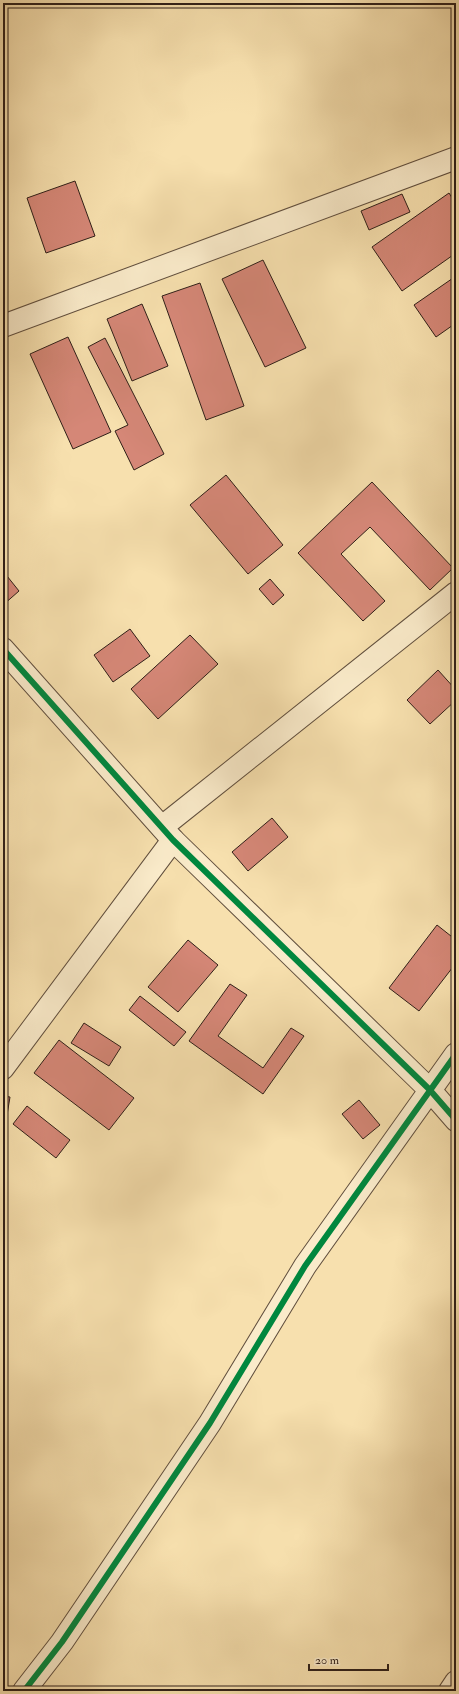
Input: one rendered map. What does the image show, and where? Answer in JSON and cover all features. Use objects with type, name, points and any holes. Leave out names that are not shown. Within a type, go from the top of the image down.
[{"type":"street","points":[[3,326],[455,161]]},
{"type":"street","points":[[3,1068],[168,834],[456,593]]},
{"type":"street","points":[[3,649],[168,834],[429,1090],[456,1120]]},
{"type":"street","points":[[24,1691],[62,1642],[210,1423],[305,1266],[456,1054]]},
{"type":"street","points":[[450,1691],[456,1682]]},
{"type":"building","points":[[75,181],[95,236],[46,253],[27,198]]},
{"type":"building","points":[[449,193],[456,204],[456,253],[402,291],[372,247]]},
{"type":"building","points":[[402,194],[410,212],[369,230],[361,211]]},
{"type":"building","points":[[263,260],[306,348],[265,367],[222,279]]},
{"type":"building","points":[[456,276],[456,323],[436,337],[414,305]]},
{"type":"building","points":[[200,283],[244,406],[206,420],[162,296]]},
{"type":"building","points":[[142,304],[168,366],[132,381],[107,319]]},
{"type":"building","points":[[68,337],[111,432],[73,449],[30,354]]},
{"type":"building","points":[[105,338],[164,454],[134,470],[115,431],[128,425],[88,347]]},
{"type":"building","points":[[226,475],[283,545],[248,574],[190,505]]},
{"type":"building","points":[[372,482],[453,568],[430,590],[370,527],[341,554],[385,601],[363,621],[298,553]]},
{"type":"building","points":[[3,571],[19,591],[3,605]]},
{"type":"building","points":[[270,579],[284,595],[273,605],[259,589]]},
{"type":"building","points":[[130,629],[150,656],[113,682],[94,655]]},
{"type":"building","points":[[190,635],[218,664],[158,719],[131,689]]},
{"type":"building","points":[[438,670],[456,690],[456,700],[430,724],[407,700]]},
{"type":"building","points":[[272,818],[288,837],[248,871],[232,852]]},
{"type":"building","points":[[437,925],[456,940],[456,963],[419,1011],[389,988]]},
{"type":"building","points":[[188,940],[218,965],[178,1012],[148,987]]},
{"type":"building","points":[[230,984],[247,995],[218,1036],[263,1068],[291,1028],[304,1036],[263,1094],[189,1041]]},
{"type":"building","points":[[140,996],[186,1032],[174,1046],[129,1010]]},
{"type":"building","points":[[84,1023],[121,1047],[109,1066],[71,1043]]},
{"type":"building","points":[[59,1040],[134,1098],[109,1130],[34,1073]]},
{"type":"building","points":[[3,1096],[10,1097],[6,1121],[3,1120]]},
{"type":"building","points":[[359,1100],[380,1125],[363,1139],[342,1114]]},
{"type":"building","points":[[27,1106],[70,1140],[56,1158],[13,1124]]},
{"type":"cycle path","points":[[3,649],[173,840],[429,1089],[456,1120]]},
{"type":"cycle path","points":[[24,1691],[62,1642],[210,1423],[305,1266],[456,1054]]}]
